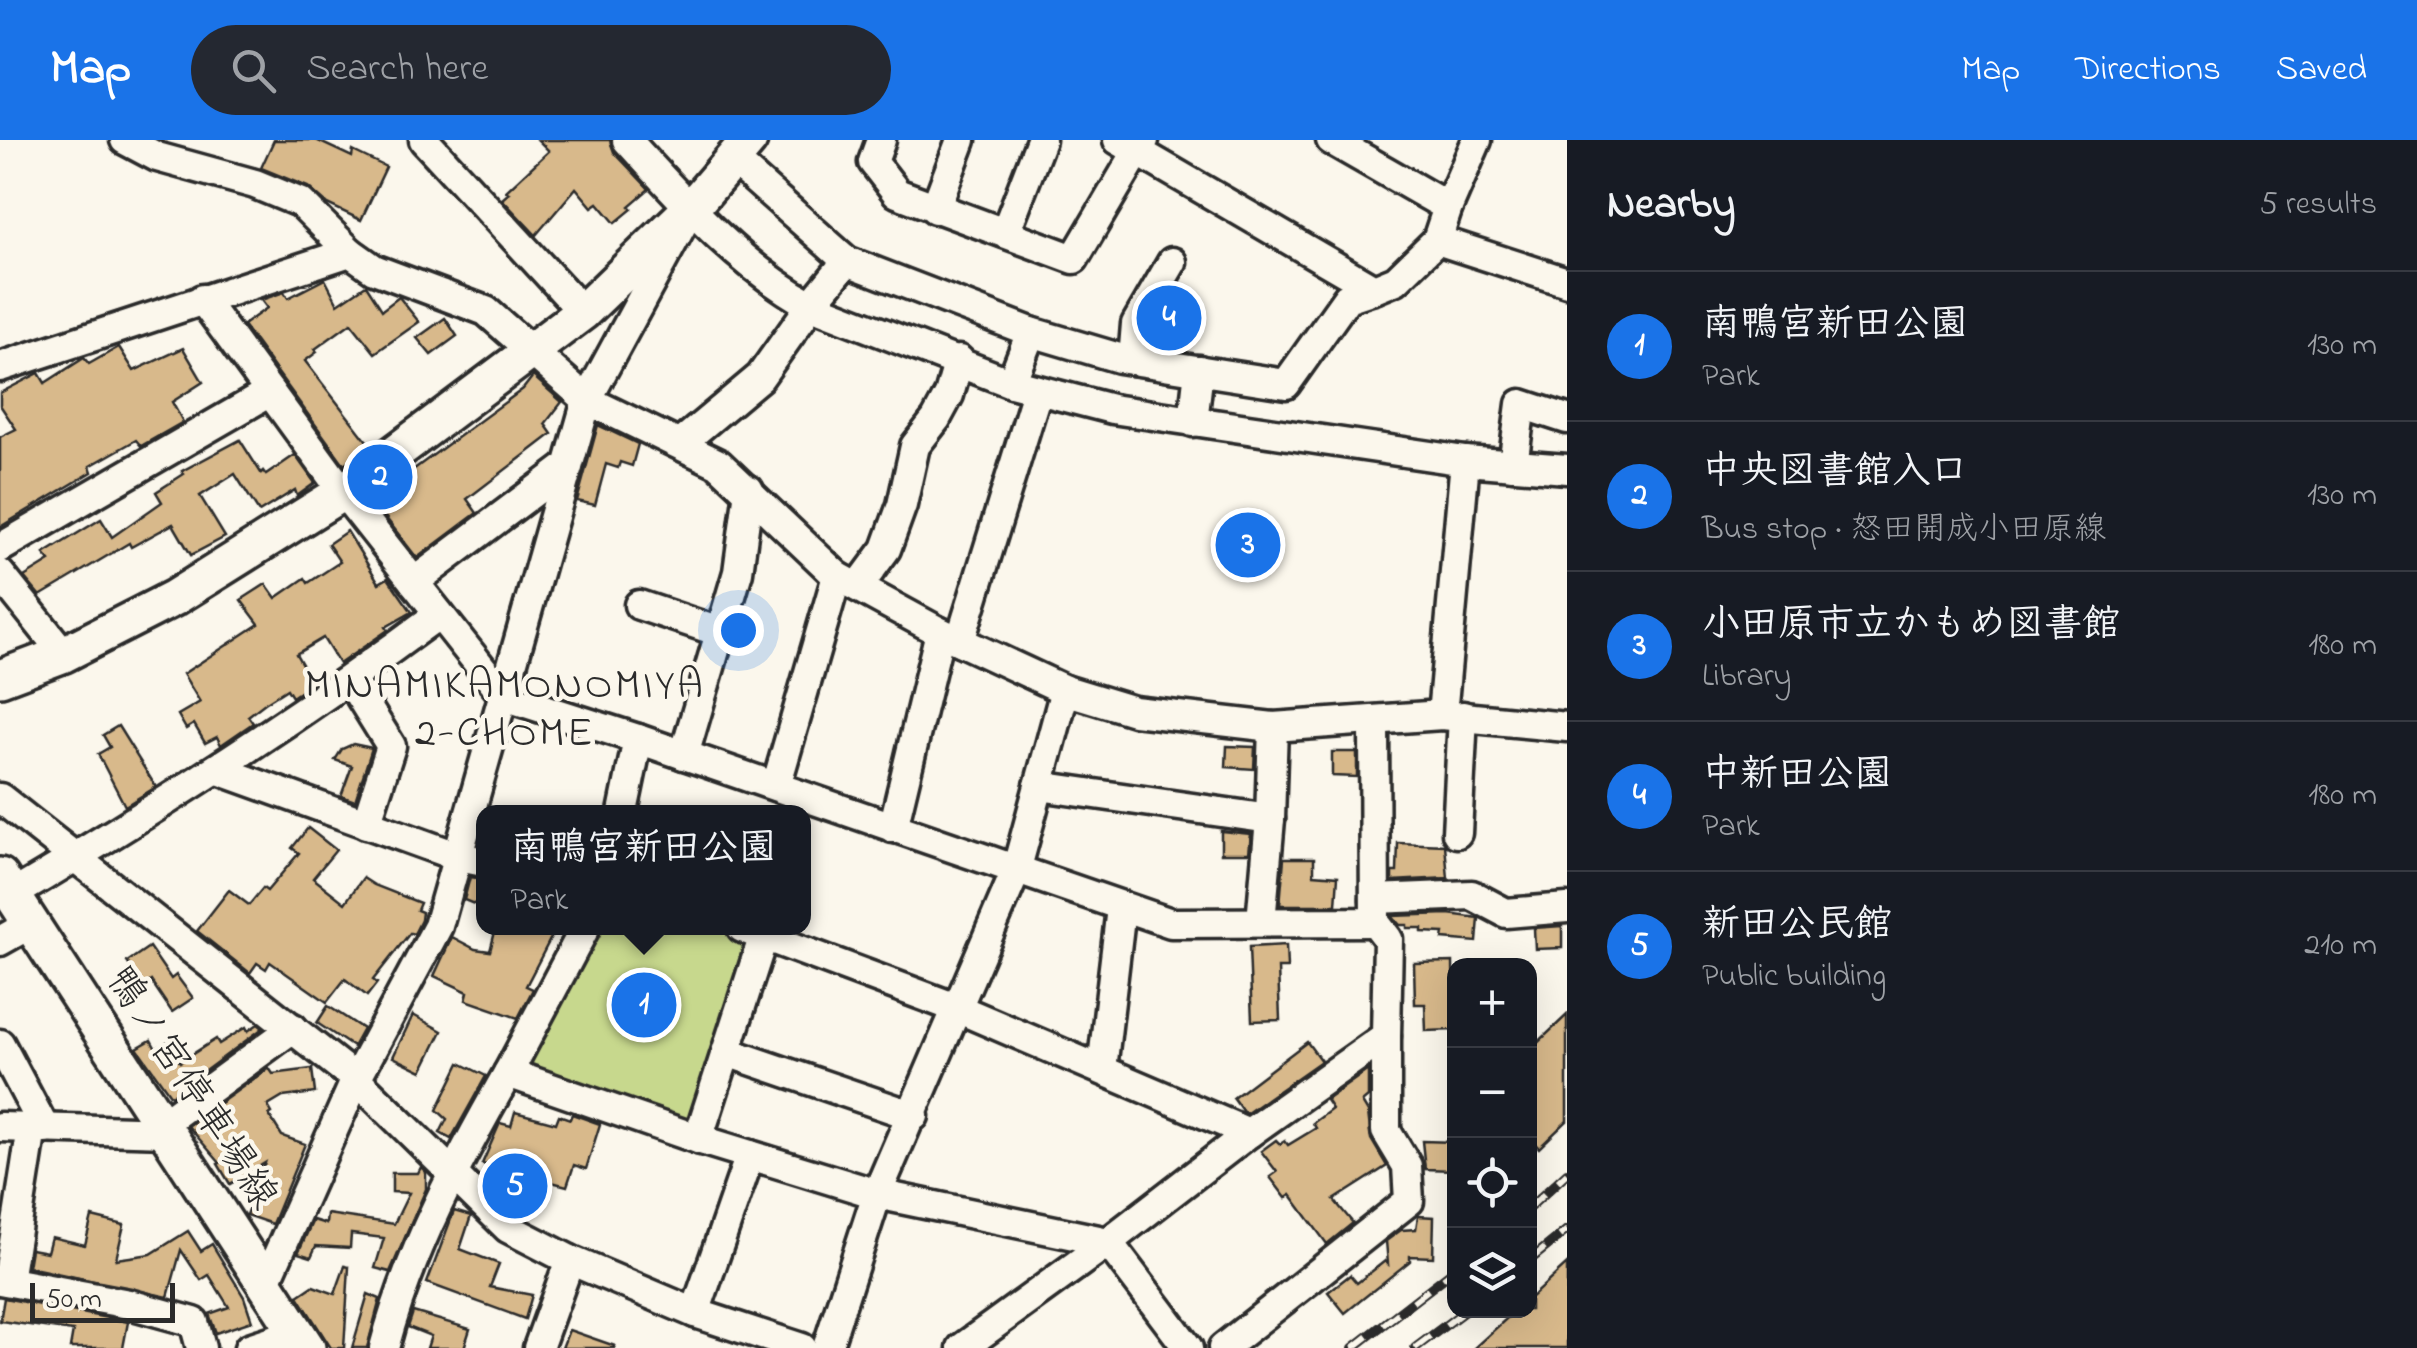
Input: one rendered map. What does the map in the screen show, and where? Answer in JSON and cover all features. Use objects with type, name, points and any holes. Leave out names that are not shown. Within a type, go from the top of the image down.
[{"type":"main road","points":[[0,678],[64,654],[174,598],[344,492],[583,312],[690,209],[741,150]]},
{"type":"main road","name":"鴨ノ宮停車場線","points":[[15,898],[302,1340]]},
{"type":"street","points":[[125,140],[255,184],[301,204],[350,252],[374,269],[486,311],[586,400],[719,464],[848,581],[950,637],[1065,690],[1134,711],[1273,726],[1453,716],[1567,727]]},
{"type":"street","points":[[424,140],[583,312]]},
{"type":"street","points":[[627,140],[690,209],[784,290],[810,305],[1024,387],[1192,422],[1465,461],[1567,468]]},
{"type":"street","points":[[881,140],[873,162],[897,193],[1074,259],[1133,144],[1374,290]]},
{"type":"street","points":[[935,209],[961,140]]},
{"type":"street","points":[[1005,233],[1042,140]]},
{"type":"street","points":[[1332,140],[1448,207]]},
{"type":"street","points":[[741,150],[847,261],[1031,332],[1133,360],[1286,384],[1347,298],[1396,280],[1437,240],[1477,140]]},
{"type":"street","points":[[482,805],[504,696],[586,400],[690,209]]},
{"type":"street","points":[[1437,240],[1567,282]]},
{"type":"street","points":[[0,366],[350,252]]},
{"type":"street","points":[[680,444],[760,377],[810,305],[847,261]]},
{"type":"street","points":[[1133,360],[1136,324],[1172,262]]},
{"type":"street","points":[[202,300],[344,492],[504,696],[1170,923],[1261,922],[1375,911],[1472,895],[1506,913],[1567,908]]},
{"type":"street","points":[[892,828],[1024,387],[1031,332]]},
{"type":"street","points":[[776,786],[848,581],[886,549],[902,504],[915,446],[949,395],[958,360]]},
{"type":"street","points":[[1192,422],[1199,370]]},
{"type":"street","points":[[0,548],[270,392]]},
{"type":"street","points":[[1512,465],[1521,404],[1567,419]]},
{"type":"street","points":[[1457,834],[1453,716],[1465,461]]},
{"type":"street","points":[[414,582],[568,466]]},
{"type":"street","points":[[684,755],[738,572],[749,490]]},
{"type":"street","points":[[0,574],[64,654]]},
{"type":"street","points":[[639,605],[720,632]]},
{"type":"street","points":[[0,941],[15,898],[216,770],[350,680],[439,614]]},
{"type":"street","points":[[350,680],[391,746],[366,824]]},
{"type":"street","points":[[828,1348],[877,1194],[914,1116],[1016,870],[1065,690]]},
{"type":"street","points":[[1223,1348],[1410,1201],[1407,1166],[1386,1131],[1388,939],[1375,911],[1374,722]]},
{"type":"street","points":[[1261,922],[1273,726]]},
{"type":"street","points":[[624,805],[638,739]]},
{"type":"street","points":[[216,770],[471,860]]},
{"type":"street","points":[[1039,786],[1270,819]]},
{"type":"street","points":[[0,798],[356,1079],[508,1228],[570,1260],[695,1314],[802,1348]]},
{"type":"street","points":[[265,1284],[356,1079],[471,860],[476,835]]},
{"type":"street","points":[[1102,1068],[1121,908]]},
{"type":"street","points":[[384,1348],[395,1306],[452,1170],[581,935]]},
{"type":"street","points":[[698,1139],[727,1052],[752,935]]},
{"type":"street","points":[[764,935],[960,1008],[1248,1133]]},
{"type":"street","points":[[0,1127],[165,1128],[293,1028]]},
{"type":"street","points":[[962,1348],[1108,1242],[1248,1133],[1386,1036]]},
{"type":"street","points":[[0,1044],[38,1129],[4,1281],[129,1304],[194,1322],[200,1348]]},
{"type":"street","points":[[727,1052],[914,1116]]},
{"type":"street","points":[[508,1074],[698,1139],[877,1194],[1108,1242],[1188,1348]]},
{"type":"street","points":[[695,1314],[750,1155]]},
{"type":"street","points":[[538,1348],[570,1260]]},
{"type":"street","points":[[249,1348],[302,1340]]},
{"type":"green space","points":[[1166,284],[1198,308],[1168,360],[1138,355]]},
{"type":"green space","points":[[590,935],[739,935],[755,940],[692,1128],[523,1070]]},
{"type":"building","points":[[274,140],[316,140],[352,157],[353,151],[386,167],[361,220],[327,204],[308,187],[261,168]]},
{"type":"building","points":[[538,140],[610,140],[614,152],[649,189],[615,223],[598,203],[592,207],[576,188],[536,235],[502,199],[549,151]]},
{"type":"building","points":[[325,279],[338,304],[366,285],[382,310],[399,297],[419,322],[375,353],[351,323],[305,361],[370,445],[344,464],[243,325],[267,308],[261,300],[284,292],[288,298]]},
{"type":"building","points":[[445,318],[457,336],[431,355],[417,338]]},
{"type":"building","points":[[119,347],[134,371],[183,348],[203,382],[172,402],[183,422],[141,446],[136,440],[90,466],[92,472],[0,527],[0,437],[16,429],[0,405],[0,393],[39,373],[45,383],[84,358],[89,364]]},
{"type":"building","points":[[533,376],[562,402],[545,424],[552,434],[467,499],[477,513],[417,558],[372,500],[523,389]]},
{"type":"building","points":[[598,425],[638,444],[632,466],[620,462],[618,468],[606,464],[595,505],[577,501]]},
{"type":"building","points":[[240,440],[261,473],[266,475],[295,455],[315,483],[297,496],[295,490],[259,512],[235,474],[200,496],[225,537],[191,555],[173,524],[131,547],[129,543],[40,596],[24,577],[50,561],[44,554],[101,519],[112,537],[162,502],[156,492],[184,474],[182,471]]},
{"type":"building","points":[[347,531],[379,583],[388,578],[412,612],[339,664],[323,638],[296,654],[313,683],[292,697],[287,689],[265,703],[248,716],[253,723],[221,745],[217,737],[205,743],[194,724],[186,729],[178,715],[200,702],[183,674],[259,624],[241,600],[266,584],[276,598],[305,578],[308,583],[340,562],[328,544]]},
{"type":"building","points":[[118,726],[156,787],[125,806],[98,754],[110,747],[103,735]]},
{"type":"building","points":[[353,744],[372,748],[355,801],[341,796],[352,766],[335,760],[342,749]]},
{"type":"building","points":[[1227,746],[1255,747],[1254,769],[1226,767]]},
{"type":"building","points":[[1332,752],[1357,752],[1357,777],[1332,776]]},
{"type":"building","points":[[308,828],[336,850],[313,878],[345,903],[363,878],[420,903],[417,910],[422,912],[421,920],[414,934],[410,933],[373,980],[377,983],[367,996],[345,979],[327,1002],[270,962],[266,969],[257,963],[250,973],[197,931],[229,890],[249,905],[263,888],[267,891],[299,853],[292,848]]},
{"type":"building","points":[[1221,831],[1251,834],[1249,853],[1221,853]]},
{"type":"building","points":[[1398,843],[1445,845],[1448,878],[1392,881],[1392,872],[1397,872]]},
{"type":"building","points":[[1284,858],[1314,858],[1314,874],[1338,876],[1336,905],[1280,905]]},
{"type":"building","points":[[470,877],[476,878],[476,905],[464,900]]},
{"type":"building","points":[[1448,914],[1479,918],[1477,942],[1443,939],[1444,933],[1407,928],[1392,916]]},
{"type":"building","points":[[1562,926],[1562,948],[1535,949],[1534,928]]},
{"type":"building","points":[[494,935],[552,935],[526,986],[533,989],[518,1018],[466,1000],[468,992],[434,976],[452,937],[475,949],[490,951]]},
{"type":"building","points":[[1286,945],[1287,968],[1278,968],[1280,1020],[1252,1021],[1249,947]]},
{"type":"building","points":[[149,947],[171,979],[176,975],[193,998],[172,1012],[151,981],[144,986],[127,962]]},
{"type":"building","points":[[1447,962],[1447,1030],[1426,1031],[1425,1004],[1415,1004],[1414,963]]},
{"type":"building","points":[[328,1006],[363,1029],[353,1047],[317,1023]]},
{"type":"building","points":[[413,1015],[442,1031],[422,1071],[393,1057]]},
{"type":"building","points":[[1567,1015],[1567,1121],[1539,1148],[1537,1146],[1537,1043]]},
{"type":"building","points":[[258,1024],[263,1028],[171,1096],[137,1048],[151,1040],[156,1049],[167,1042],[180,1062],[216,1039],[219,1044]]},
{"type":"building","points":[[1307,1042],[1321,1061],[1247,1113],[1243,1112],[1233,1098]]},
{"type":"building","points":[[460,1063],[486,1076],[451,1139],[440,1133],[447,1119],[437,1110]]},
{"type":"building","points":[[269,1068],[273,1074],[312,1069],[315,1093],[283,1097],[268,1106],[282,1136],[305,1144],[272,1224],[246,1215],[265,1163],[230,1184],[220,1163],[188,1126]]},
{"type":"building","points":[[1368,1070],[1368,1097],[1362,1102],[1368,1112],[1371,1139],[1387,1166],[1334,1200],[1353,1223],[1327,1244],[1291,1195],[1286,1198],[1270,1177],[1277,1172],[1261,1151],[1276,1140],[1288,1145],[1316,1128],[1313,1123],[1332,1109],[1326,1100]]},
{"type":"building","points":[[515,1112],[556,1123],[559,1115],[570,1119],[572,1114],[600,1124],[586,1169],[574,1165],[567,1186],[482,1164],[500,1123],[511,1126]]},
{"type":"building","points":[[1422,1141],[1447,1142],[1447,1170],[1425,1169]]},
{"type":"building","points":[[421,1167],[426,1172],[426,1189],[390,1272],[375,1268],[384,1238],[351,1234],[350,1248],[316,1246],[311,1257],[298,1253],[313,1220],[326,1224],[327,1214],[394,1224],[409,1193],[392,1192],[392,1173],[418,1173]]},
{"type":"building","points":[[454,1211],[471,1216],[460,1249],[499,1264],[490,1287],[532,1295],[525,1319],[427,1283]]},
{"type":"building","points":[[1418,1216],[1434,1217],[1433,1257],[1410,1256],[1410,1261],[1345,1313],[1328,1292],[1350,1275],[1357,1283],[1385,1261],[1388,1264],[1386,1241],[1401,1230],[1416,1229]]},
{"type":"building","points":[[92,1217],[124,1225],[116,1259],[151,1254],[188,1231],[201,1251],[212,1244],[244,1297],[252,1321],[216,1333],[209,1314],[229,1307],[209,1275],[201,1280],[181,1250],[168,1297],[28,1267],[31,1249],[47,1252],[51,1237],[85,1245]]},
{"type":"building","points":[[1567,1264],[1567,1348],[1474,1348],[1507,1318],[1537,1318],[1537,1292]]},
{"type":"building","points":[[345,1266],[349,1267],[344,1348],[331,1348],[298,1296],[313,1286],[335,1294]]},
{"type":"building","points":[[368,1294],[380,1299],[367,1348],[352,1348]]},
{"type":"building","points":[[4,1298],[128,1322],[123,1348],[70,1348],[73,1331],[0,1321]]},
{"type":"building","points":[[413,1312],[470,1329],[464,1348],[427,1348],[431,1336],[408,1327]]},
{"type":"building","points":[[569,1330],[615,1346],[562,1348]]},
{"type":"railway","points":[[1537,1201],[1567,1173]]},
{"type":"railway","points":[[1537,1254],[1567,1230]]},
{"type":"railway","points":[[1353,1348],[1447,1275]]},
{"type":"railway","points":[[1415,1348],[1455,1318]]},
{"type":"place","name":"中新田公園","points":[[1169,318]]},
{"type":"place","name":"中央図書館入口","points":[[380,477]]},
{"type":"place","name":"小田原市立かもめ図書館","points":[[1248,545]]},
{"type":"place","name":"南鴨宮新田公園","points":[[644,1005]]},
{"type":"place","name":"新田公民館","points":[[515,1186]]},
{"type":"district","name":"MINAMIKAMONOMIYA 2-CHOME","points":[[505,710]]}]
